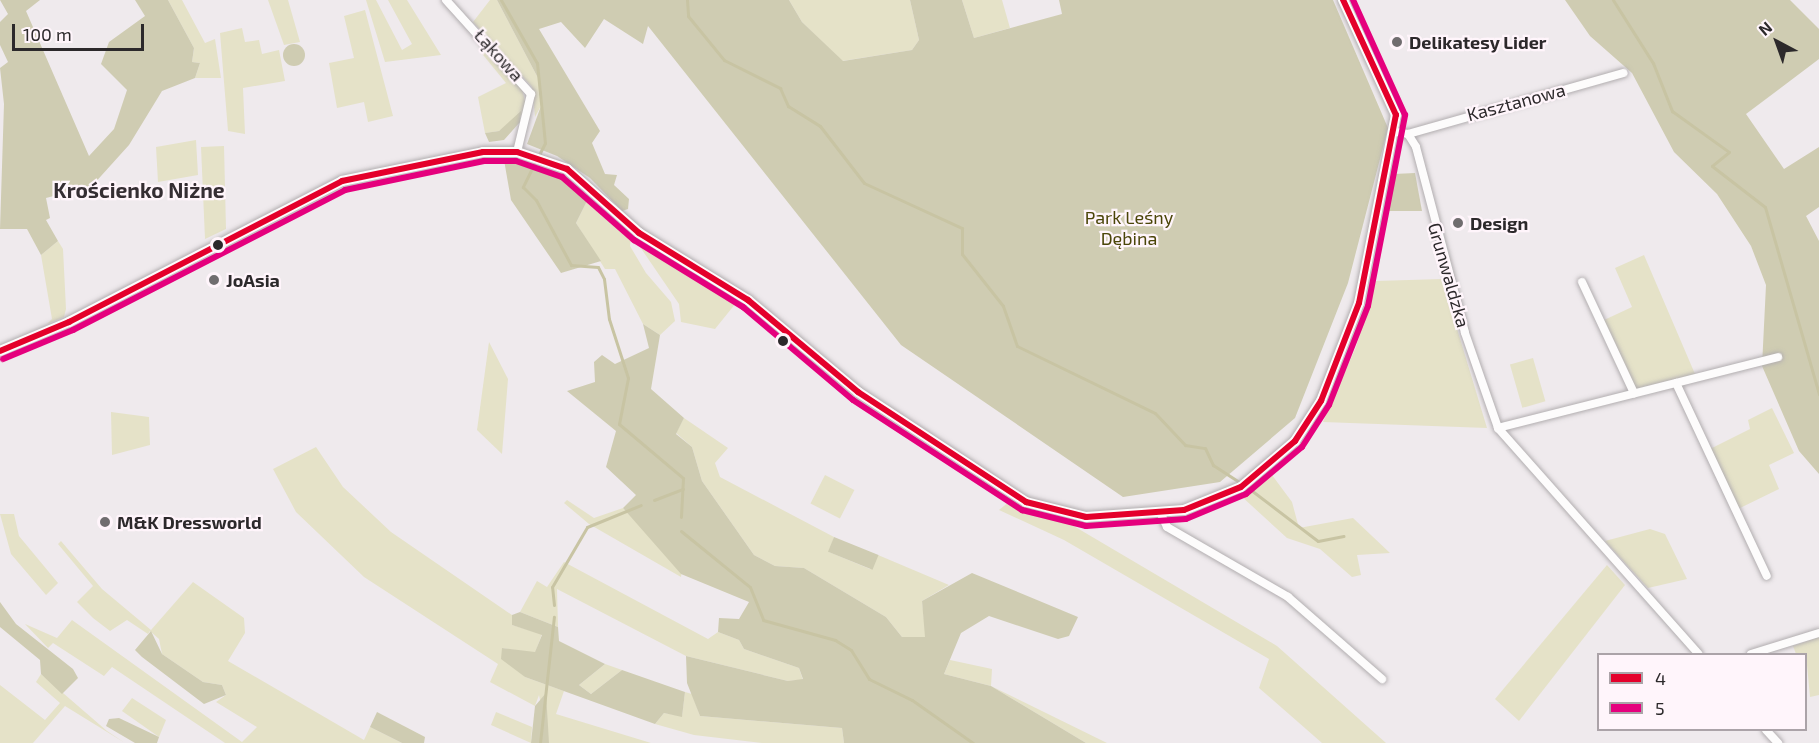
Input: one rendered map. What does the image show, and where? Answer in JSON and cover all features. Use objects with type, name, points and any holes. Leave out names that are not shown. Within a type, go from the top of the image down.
[{"type":"street","name":"Łąkowa","points":[[446,0],[531,94],[517,152]]},
{"type":"street","points":[[0,351],[69,322],[342,181],[483,152],[517,152],[539,157],[583,181],[639,233],[764,312],[900,422],[1026,502],[1065,515],[1159,514],[1209,502],[1245,484],[1308,425],[1346,345],[1396,132],[1389,94],[1346,1]]},
{"type":"street","name":"Kasztanowa","points":[[1408,134],[1624,73]]},
{"type":"street","points":[[1396,132],[1408,134]]},
{"type":"street","name":"Grunwaldzka","points":[[1408,134],[1498,428],[1698,653]]},
{"type":"street","points":[[1582,282],[1634,393]]},
{"type":"street","points":[[1498,428],[1778,357]]},
{"type":"street","points":[[1676,383],[1767,576]]},
{"type":"street","points":[[1159,514],[1167,526],[1288,597],[1382,679]]},
{"type":"street","points":[[1754,653],[1819,633]]},
{"type":"street","points":[[1768,731],[1779,743]]},
{"type":"shaded area","points":[[168,0],[182,0],[205,43],[215,39],[221,78],[195,78],[200,63],[192,62],[194,48]]},
{"type":"shaded area","points":[[268,0],[288,0],[300,42],[284,45]]},
{"type":"shaded area","points":[[366,0],[376,0],[402,50],[412,44],[388,0],[407,0],[441,55],[385,62]]},
{"type":"shaded area","points":[[490,0],[497,0],[538,78],[541,106],[535,117],[532,87],[473,22]]},
{"type":"shaded area","points":[[789,0],[910,0],[919,40],[912,50],[842,61],[802,22]]},
{"type":"shaded area","points":[[962,0],[1002,0],[1010,28],[974,38]]},
{"type":"shaded area","points":[[365,10],[393,116],[368,122],[364,102],[337,108],[329,63],[354,58],[344,16]]},
{"type":"shaded area","points":[[242,28],[245,42],[259,40],[262,54],[279,50],[285,81],[243,88],[245,134],[228,131],[220,33]]},
{"type":"shaded area","points":[[481,44],[522,89],[526,105],[524,113],[499,131],[485,133],[478,97],[506,83],[479,50]]},
{"type":"shaded area","points":[[196,140],[198,175],[158,182],[156,147]]},
{"type":"shaded area","points":[[224,146],[226,229],[205,239],[201,147]]},
{"type":"shaded area","points":[[589,197],[631,236],[630,246],[646,273],[671,302],[675,321],[660,335],[643,324],[615,269],[605,269],[576,223]]},
{"type":"shaded area","points":[[58,241],[63,249],[66,309],[64,317],[47,324],[52,319],[41,255]]},
{"type":"shaded area","points":[[636,241],[736,303],[715,329],[681,322],[679,304]]},
{"type":"shaded area","points":[[1644,255],[1695,374],[1635,389],[1602,321],[1632,307],[1615,268]]},
{"type":"shaded area","points":[[1442,279],[1487,428],[1323,422],[1356,347],[1376,281]]},
{"type":"shaded area","points":[[489,342],[508,379],[502,454],[477,430]]},
{"type":"shaded area","points":[[1533,358],[1545,401],[1522,408],[1510,365]]},
{"type":"shaded area","points":[[1772,408],[1794,453],[1769,465],[1779,489],[1738,509],[1710,449],[1750,429],[1748,420]]},
{"type":"shaded area","points":[[111,412],[149,417],[150,445],[112,455]]},
{"type":"shaded area","points":[[684,418],[728,448],[715,463],[720,477],[834,537],[829,552],[870,569],[878,555],[949,585],[922,601],[926,637],[902,637],[886,617],[804,568],[775,566],[754,555],[702,481],[692,447],[676,433]]},
{"type":"shaded area","points":[[316,447],[343,487],[391,532],[512,615],[512,625],[542,634],[535,653],[502,648],[525,677],[564,691],[556,714],[651,743],[549,743],[539,695],[535,706],[490,682],[498,664],[364,577],[296,512],[273,469]]},
{"type":"shaded area","points":[[825,475],[854,490],[840,518],[810,504]]},
{"type":"shaded area","points":[[1272,475],[1292,502],[1299,528],[1353,518],[1390,553],[1357,555],[1361,575],[1352,577],[1320,549],[1287,538],[1240,495]]},
{"type":"shaded area","points":[[567,500],[594,518],[623,508],[682,569],[681,577],[589,524],[564,503]]},
{"type":"shaded area","points":[[1010,501],[1072,525],[1277,646],[1386,743],[1322,743],[1259,688],[1269,659],[1064,540],[999,510]]},
{"type":"shaded area","points":[[0,514],[14,514],[19,536],[58,583],[46,595],[11,554]]},
{"type":"shaded area","points":[[1650,529],[1665,534],[1687,579],[1648,588],[1605,541]]},
{"type":"shaded area","points":[[61,541],[102,589],[151,630],[193,582],[244,618],[245,633],[228,661],[364,740],[370,727],[402,743],[225,743],[112,667],[104,676],[53,643],[48,648],[25,624],[57,638],[72,620],[242,742],[257,727],[216,702],[226,695],[222,685],[203,682],[162,654],[159,639],[150,631],[148,634],[127,620],[110,631],[93,618],[77,602],[93,586],[58,544]]},
{"type":"shaded area","points":[[564,562],[708,639],[718,632],[739,640],[744,649],[799,668],[803,680],[788,681],[686,656],[557,589],[558,627],[520,612],[537,581],[547,587]]},
{"type":"shaded area","points":[[1607,565],[1625,585],[1519,721],[1495,699]]},
{"type":"shaded area","points":[[1819,637],[1819,695],[1810,697],[1807,653],[1796,653],[1793,646]]},
{"type":"shaded area","points":[[950,660],[992,669],[991,686],[944,674]]},
{"type":"shaded area","points":[[605,664],[622,670],[591,694],[579,685]]},
{"type":"shaded area","points":[[41,674],[107,731],[125,743],[65,706],[33,743],[0,743],[0,685],[45,720],[60,703],[36,682]]},
{"type":"shaded area","points":[[991,686],[1107,743],[1086,743]]},
{"type":"shaded area","points":[[685,692],[692,694],[700,716],[842,728],[844,743],[762,743],[694,735],[655,724],[664,713],[682,716]]},
{"type":"shaded area","points":[[132,698],[166,720],[159,737],[122,711]]},
{"type":"shaded area","points":[[496,712],[532,727],[531,743],[491,725]]},
{"type":"green space","points":[[0,0],[40,0],[26,11],[89,156],[114,129],[127,90],[101,64],[109,42],[145,16],[135,0],[168,0],[194,48],[192,62],[200,63],[195,78],[162,91],[129,145],[92,186],[46,198],[50,218],[46,220],[58,241],[41,255],[27,229],[0,229],[4,104],[0,68],[8,62],[0,45],[0,22],[8,14]]},
{"type":"green space","name":"Park Leśny Dębina","points":[[497,0],[789,0],[802,22],[843,61],[912,50],[919,40],[910,0],[962,0],[974,38],[1062,14],[1059,0],[1333,0],[1388,128],[1348,283],[1295,418],[1220,482],[1123,497],[901,345],[648,26],[643,44],[604,19],[585,48],[561,22],[539,29],[600,131],[592,143],[605,174],[617,175],[614,185],[629,199],[628,209],[622,211],[590,178],[557,156],[527,144],[541,106],[538,78]]},
{"type":"green space","points":[[1565,0],[1790,0],[1819,29],[1819,59],[1746,114],[1784,169],[1819,147],[1819,207],[1806,216],[1819,241],[1819,474],[1799,451],[1762,366],[1766,285],[1751,246],[1717,194],[1674,152],[1632,73],[1590,36]]},
{"type":"green space","points":[[294,44],[302,47],[305,55],[302,63],[294,66],[286,63],[283,55],[286,47]]},
{"type":"green space","points":[[521,111],[520,122],[504,140],[489,142],[485,133],[499,131]]},
{"type":"green space","points":[[504,160],[539,166],[589,197],[576,223],[601,261],[561,273],[511,200]]},
{"type":"green space","points":[[1415,173],[1422,211],[1389,211],[1394,174]]},
{"type":"green space","points":[[643,324],[660,335],[651,389],[684,418],[676,434],[692,447],[702,481],[754,555],[775,566],[804,568],[886,617],[902,637],[925,637],[922,601],[972,573],[1078,617],[1069,636],[1058,639],[989,616],[961,633],[944,674],[991,686],[1086,743],[844,743],[842,728],[700,716],[687,683],[686,656],[788,681],[803,679],[799,668],[744,649],[739,640],[718,632],[719,618],[739,619],[749,602],[681,574],[623,508],[636,495],[606,467],[616,431],[567,391],[595,382],[594,362],[602,355],[615,364],[649,348]]},
{"type":"green space","points":[[834,537],[879,555],[873,570],[828,552]]},
{"type":"green space","points":[[0,602],[16,624],[73,669],[78,678],[62,694],[41,674],[40,660],[0,627]]},
{"type":"green space","points":[[520,612],[558,627],[559,641],[605,664],[579,685],[591,694],[622,670],[685,692],[682,717],[664,713],[655,724],[525,677],[501,659],[502,648],[535,652],[542,635],[512,625],[512,615]]},
{"type":"green space","points":[[151,631],[162,654],[203,682],[222,685],[226,695],[204,704],[142,657],[135,650]]},
{"type":"green space","points":[[546,693],[549,743],[531,743],[535,706]]},
{"type":"green space","points":[[377,712],[425,737],[424,743],[402,743],[370,727]]},
{"type":"green space","points":[[119,718],[159,737],[157,743],[135,743],[106,726],[109,719]]},
{"type":"waterway","points":[[501,0],[537,63],[545,143],[538,157]]},
{"type":"waterway","points":[[687,0],[688,16],[724,60],[780,88],[788,106],[820,126],[864,183],[962,228],[962,254],[1003,306],[1017,346],[1155,413],[1185,445],[1205,448],[1213,465],[1241,483]]},
{"type":"waterway","points":[[1613,0],[1653,63],[1672,111],[1729,152],[1712,166],[1765,207],[1819,394]]},
{"type":"waterway","points":[[535,162],[523,187],[536,200],[571,265],[598,267],[604,279],[609,319],[628,378],[619,424],[683,478],[681,517]]},
{"type":"waterway","points":[[1247,487],[1318,541],[1344,536]]},
{"type":"waterway","points":[[654,500],[683,489]]},
{"type":"waterway","points":[[554,605],[552,587],[587,527],[641,505]]},
{"type":"waterway","points":[[681,531],[750,587],[763,620],[835,640],[851,650],[869,679],[912,700],[973,743]]},
{"type":"waterway","points":[[540,743],[554,617]]},
{"type":"transit line","name":"4","points":[[0,351],[69,322],[342,181],[483,152],[517,152],[567,169],[639,233],[748,300],[858,392],[1026,502],[1086,517],[1184,510],[1241,487],[1295,441],[1321,401],[1359,303],[1396,115],[1343,0]]},
{"type":"transit line","name":"5","points":[[3,359],[73,330],[345,190],[484,161],[516,161],[562,177],[634,240],[743,307],[853,400],[1022,510],[1086,526],[1186,519],[1246,494],[1302,447],[1329,405],[1368,306],[1405,115],[1353,0]]},
{"type":"place","name":"Delikatesy Lider","points":[[1397,42]]},
{"type":"place","name":"Design","points":[[1458,223]]},
{"type":"place","name":"JoAsia","points":[[214,280]]},
{"type":"place","name":"M&K Dressworld","points":[[105,522]]},
{"type":"district","name":"Krościenko Niżne","points":[[139,190]]}]
